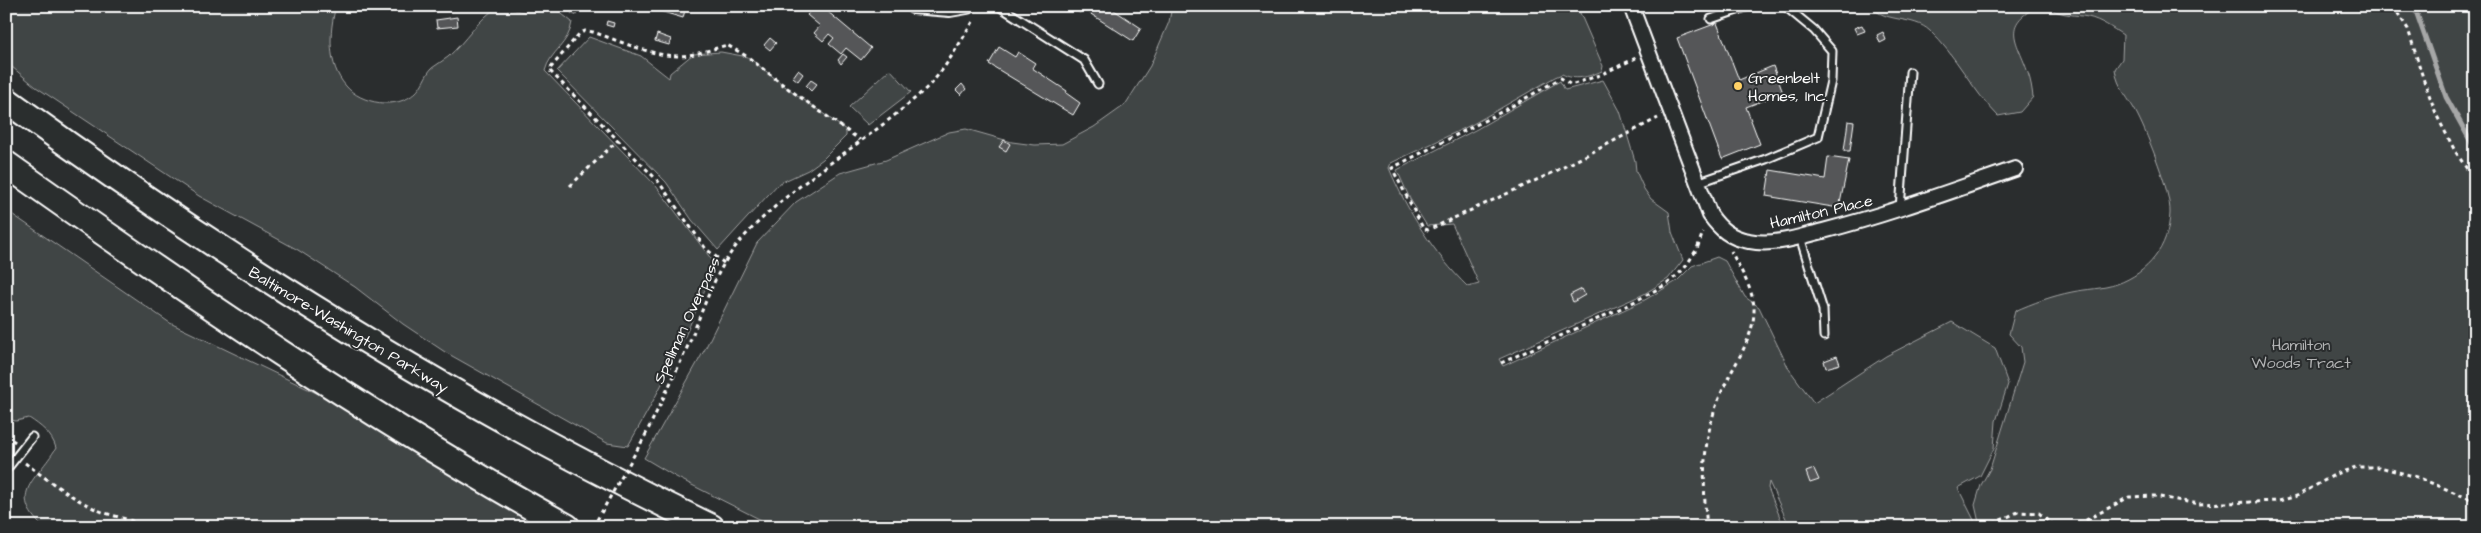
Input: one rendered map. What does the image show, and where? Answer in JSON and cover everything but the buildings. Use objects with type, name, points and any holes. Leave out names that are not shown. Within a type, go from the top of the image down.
[{"type":"highway","name":"Baltimore-Washington Parkway","points":[[6,100],[197,234],[327,318],[460,396],[577,460],[711,527]]},
{"type":"highway","points":[[6,164],[162,274],[292,361],[425,445],[567,527]]},
{"type":"street","points":[[913,6],[973,10]]},
{"type":"street","name":"Hamilton Place","points":[[1631,6],[1710,215],[1720,228],[1731,236],[1750,242],[1778,242],[1900,210],[2015,169]]},
{"type":"lane","points":[[999,6],[1084,60],[1098,84]]},
{"type":"lane","points":[[1711,19],[1748,6]]},
{"type":"lane","points":[[1698,183],[1766,159],[1818,137],[1831,81],[1832,51],[1814,30],[1785,6]]},
{"type":"lane","points":[[1900,210],[1910,72]]},
{"type":"lane","points":[[1800,236],[1823,310],[1824,336]]},
{"type":"lane","points":[[6,470],[32,438]]},
{"type":"path","points":[[2393,6],[2408,29],[2424,82],[2438,116],[2455,151],[2475,180]]},
{"type":"path","name":"Spellman Overpass","points":[[594,527],[645,436],[724,263],[740,241],[777,203],[924,92],[944,69],[973,10]]},
{"type":"path","points":[[724,263],[706,249],[658,181],[549,70],[579,34],[585,31],[652,51],[678,56],[705,52],[727,44],[748,57],[786,88],[860,140]]},
{"type":"path","points":[[1648,52],[1600,75],[1571,85],[1561,78],[1503,111],[1392,168],[1423,228],[1428,230],[1554,172],[1670,111]]},
{"type":"path","points":[[570,186],[618,140]]},
{"type":"path","points":[[1501,362],[1628,305],[1667,284],[1684,269],[1697,249],[1710,215]]},
{"type":"path","points":[[1707,527],[1704,447],[1715,409],[1747,342],[1754,311],[1749,289],[1720,228]]},
{"type":"path","points":[[16,457],[65,492],[101,511],[129,519],[143,527]]},
{"type":"path","points":[[2064,527],[2079,524],[2129,497],[2154,496],[2199,504],[2278,501],[2297,496],[2336,474],[2356,467],[2380,467],[2417,477],[2475,501]]},
{"type":"path","points":[[1986,527],[2018,512],[2038,513],[2058,527]]},
{"type":"green space","points":[[6,6],[336,6],[331,37],[335,68],[346,86],[353,92],[370,101],[379,103],[399,102],[415,93],[432,68],[448,57],[485,17],[499,6],[527,12],[550,9],[558,11],[572,22],[567,37],[547,64],[545,71],[656,186],[712,260],[707,284],[682,343],[628,446],[607,443],[445,352],[403,324],[355,287],[298,250],[199,196],[36,87],[6,62]]},
{"type":"green space","points":[[1172,6],[1577,6],[1603,66],[1602,71],[1582,77],[1562,74],[1555,77],[1473,124],[1391,163],[1389,168],[1413,216],[1444,261],[1468,287],[1479,284],[1452,224],[1427,226],[1410,199],[1397,170],[1477,129],[1560,81],[1565,90],[1603,80],[1620,111],[1635,161],[1636,171],[1644,189],[1651,199],[1669,212],[1672,232],[1683,260],[1668,279],[1644,294],[1499,359],[1503,366],[1643,301],[1677,281],[1692,266],[1717,257],[1725,261],[1745,297],[1759,307],[1789,369],[1814,403],[1886,356],[1952,322],[1995,348],[2008,384],[1996,421],[1994,448],[1980,476],[1958,488],[1975,522],[1967,527],[1869,527],[1867,523],[1861,527],[1790,527],[1769,482],[1768,488],[1784,527],[775,527],[676,477],[644,458],[705,349],[757,243],[796,202],[840,173],[886,160],[949,132],[966,129],[1012,142],[1035,145],[1062,144],[1094,127],[1125,105],[1150,66],[1169,22]]},
{"type":"green space","points":[[1870,6],[2039,6],[2019,20],[2015,27],[2017,43],[2029,76],[2033,97],[2020,112],[1998,116],[1948,51],[1930,31],[1916,23],[1884,15]]},
{"type":"green space","name":"Hamilton Woods Tract","points":[[2046,6],[2475,6],[2475,527],[1980,527],[1975,505],[1981,485],[1990,469],[2023,362],[2021,347],[2009,334],[2015,311],[2057,296],[2112,286],[2128,279],[2147,266],[2155,257],[2166,237],[2169,225],[2170,213],[2167,192],[2158,164],[2138,116],[2116,76],[2115,69],[2122,59],[2123,35],[2093,18],[2061,13]]},
{"type":"green space","points":[[589,37],[641,56],[669,78],[670,73],[693,54],[721,52],[748,57],[846,130],[846,136],[823,159],[808,170],[778,184],[718,250],[692,220],[666,182],[557,71]]},
{"type":"green space","points":[[890,69],[911,92],[868,125],[849,107]]},
{"type":"green space","points":[[6,210],[170,323],[425,445],[567,527],[43,527],[32,515],[27,505],[26,496],[34,478],[56,448],[49,434],[29,418],[16,421],[6,419]]},
{"type":"waterway","points":[[2413,6],[2446,97],[2475,149]]},
{"type":"place","name":"Greenbelt Homes, Inc.","points":[[1738,86]]}]
